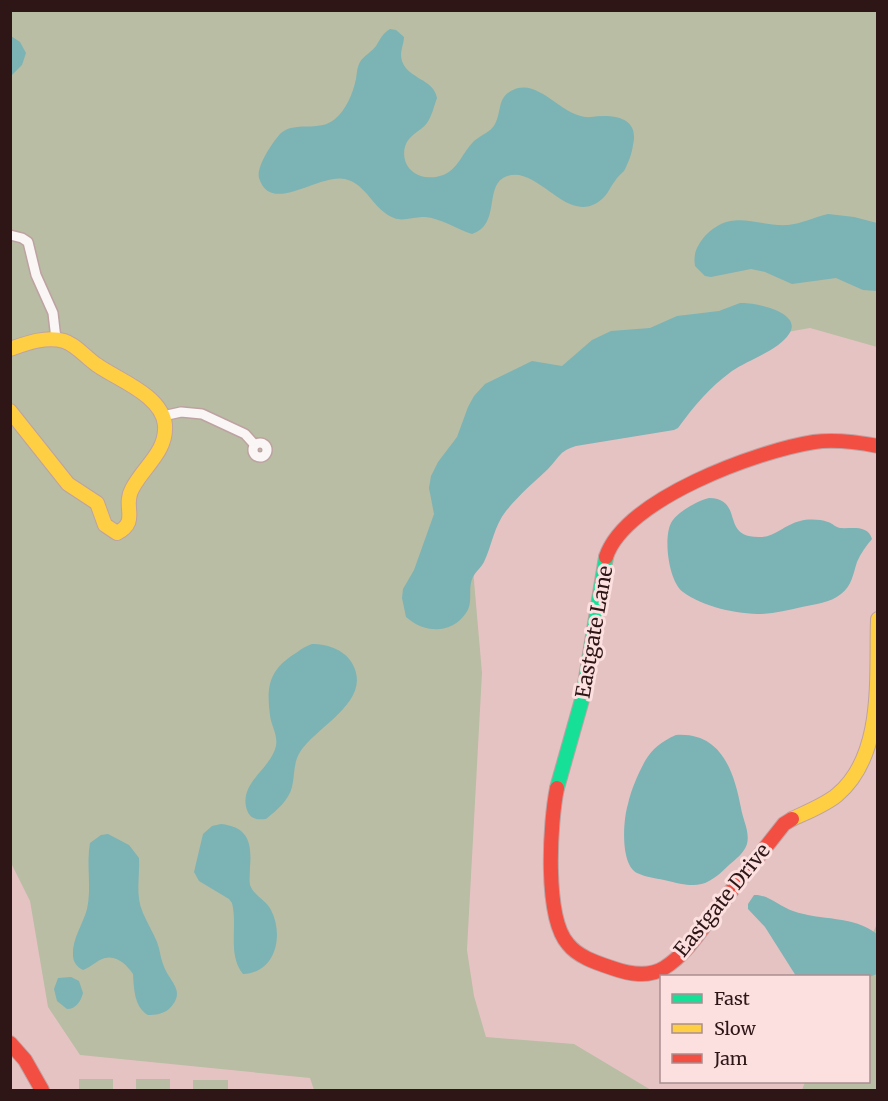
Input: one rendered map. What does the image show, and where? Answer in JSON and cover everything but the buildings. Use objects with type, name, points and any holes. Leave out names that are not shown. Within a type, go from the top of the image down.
[{"type":"street","points":[[10,235],[22,238],[27,243],[36,275],[52,313],[56,339]]},
{"type":"street","points":[[10,349],[26,343],[56,339],[69,343],[108,374],[142,393],[156,405],[163,416],[165,424],[162,444],[157,455],[131,490],[128,498],[130,519],[124,530],[117,533],[105,525],[97,503],[68,484],[10,411]]},
{"type":"street","points":[[163,416],[181,412],[202,414],[245,434],[254,444]]},
{"type":"street","name":"Eastgate Lane","points":[[555,796],[580,710],[609,550],[620,533],[643,512],[684,486],[767,454],[814,442],[836,440],[878,446]]},
{"type":"street","name":"Eastgate Drive","points":[[555,796],[551,875],[564,940],[583,956],[622,971],[648,974],[666,966],[682,954],[784,824],[837,795],[855,774],[870,744],[873,725],[878,619]]},
{"type":"street","points":[[10,1042],[25,1060],[42,1090]]},
{"type":"green space","points":[[11,11],[877,11],[877,347],[810,328],[592,367],[471,546],[482,673],[467,950],[474,996],[486,1037],[574,1044],[651,1090],[314,1090],[310,1078],[80,1055],[48,1007],[30,901],[11,863]]},
{"type":"green space","points":[[877,924],[877,1090],[802,1090],[805,1083],[870,1083],[870,975],[853,975]]},
{"type":"green space","points":[[79,1079],[113,1079],[113,1090],[79,1090]]},
{"type":"green space","points":[[136,1079],[170,1079],[170,1090],[136,1090]]},
{"type":"green space","points":[[193,1080],[228,1080],[228,1090],[193,1090]]},
{"type":"water","points":[[390,29],[396,30],[404,37],[401,55],[405,67],[431,87],[437,98],[427,123],[407,141],[404,154],[406,163],[417,174],[436,177],[454,168],[469,146],[493,127],[504,96],[513,90],[523,88],[533,89],[581,116],[615,117],[628,123],[634,135],[631,155],[624,171],[602,199],[589,206],[576,206],[564,201],[527,178],[515,175],[503,178],[494,190],[486,223],[472,234],[431,218],[394,218],[381,209],[359,186],[345,179],[334,179],[284,193],[274,193],[265,189],[259,178],[260,168],[265,155],[280,134],[292,128],[322,125],[335,119],[346,106],[351,95],[360,62],[374,48],[383,34]]},
{"type":"water","points":[[11,36],[20,42],[26,53],[22,65],[11,76]]},
{"type":"water","points":[[828,214],[877,223],[877,291],[863,290],[836,278],[792,284],[765,272],[751,269],[711,277],[705,276],[695,266],[695,253],[700,243],[715,227],[725,222],[745,220],[788,225]]},
{"type":"water","points":[[740,303],[756,304],[784,314],[792,326],[789,334],[778,345],[724,377],[703,397],[678,428],[576,446],[563,452],[502,517],[484,562],[471,581],[468,609],[460,620],[446,628],[430,629],[413,623],[406,617],[402,598],[403,589],[414,570],[434,514],[429,488],[431,476],[438,462],[457,437],[474,396],[485,384],[532,361],[562,366],[592,340],[611,331],[650,328],[677,316],[719,311]]},
{"type":"water","points":[[709,498],[720,500],[727,505],[740,532],[749,536],[767,536],[803,520],[821,520],[840,528],[863,529],[870,534],[872,539],[859,559],[848,587],[832,599],[822,603],[762,614],[721,609],[700,602],[683,592],[674,579],[669,560],[668,539],[671,523],[688,508]]},
{"type":"water","points":[[312,644],[334,648],[349,658],[357,677],[355,689],[340,712],[300,752],[295,765],[292,787],[285,801],[266,819],[254,818],[247,810],[245,800],[247,792],[276,746],[269,704],[272,679],[280,665]]},
{"type":"water","points":[[676,735],[704,740],[723,756],[734,781],[747,830],[748,840],[742,853],[713,879],[700,884],[684,884],[637,873],[628,861],[625,851],[626,811],[637,777],[654,749]]},
{"type":"water","points":[[221,824],[237,828],[246,837],[250,850],[250,885],[269,907],[275,920],[277,941],[274,951],[270,960],[254,972],[243,974],[235,958],[232,903],[199,881],[194,872],[203,834],[212,826]]},
{"type":"water","points":[[108,834],[129,845],[139,858],[138,893],[141,906],[157,942],[165,970],[177,991],[174,1003],[162,1013],[148,1015],[143,1012],[137,1002],[133,974],[121,962],[109,957],[83,970],[74,960],[74,943],[87,909],[90,843],[101,835]]},
{"type":"water","points":[[754,895],[759,895],[793,911],[847,921],[868,928],[877,934],[877,974],[870,977],[795,975],[765,927],[748,909],[748,904]]},
{"type":"water","points":[[71,977],[79,981],[83,993],[78,1004],[67,1009],[57,1001],[54,989],[58,978]]},
{"type":"traffic: fast","points":[[557,788],[583,696],[606,557]]},
{"type":"traffic: slow","points":[[10,349],[43,340],[64,341],[97,365],[138,389],[156,405],[162,414],[165,435],[158,451],[129,496],[128,524],[117,533],[105,525],[97,503],[68,484],[10,411]]},
{"type":"traffic: slow","points":[[792,819],[837,795],[852,778],[863,758],[871,736],[875,713],[878,619]]},
{"type":"traffic: jam","points":[[606,557],[618,536],[638,516],[665,497],[728,467],[789,447],[814,442],[846,441],[878,446]]},
{"type":"traffic: jam","points":[[557,788],[552,823],[551,869],[555,913],[560,931],[572,949],[582,956],[632,973],[645,974],[658,971],[679,957],[784,824],[792,819]]},
{"type":"traffic: jam","points":[[10,1043],[25,1060],[42,1090]]}]
